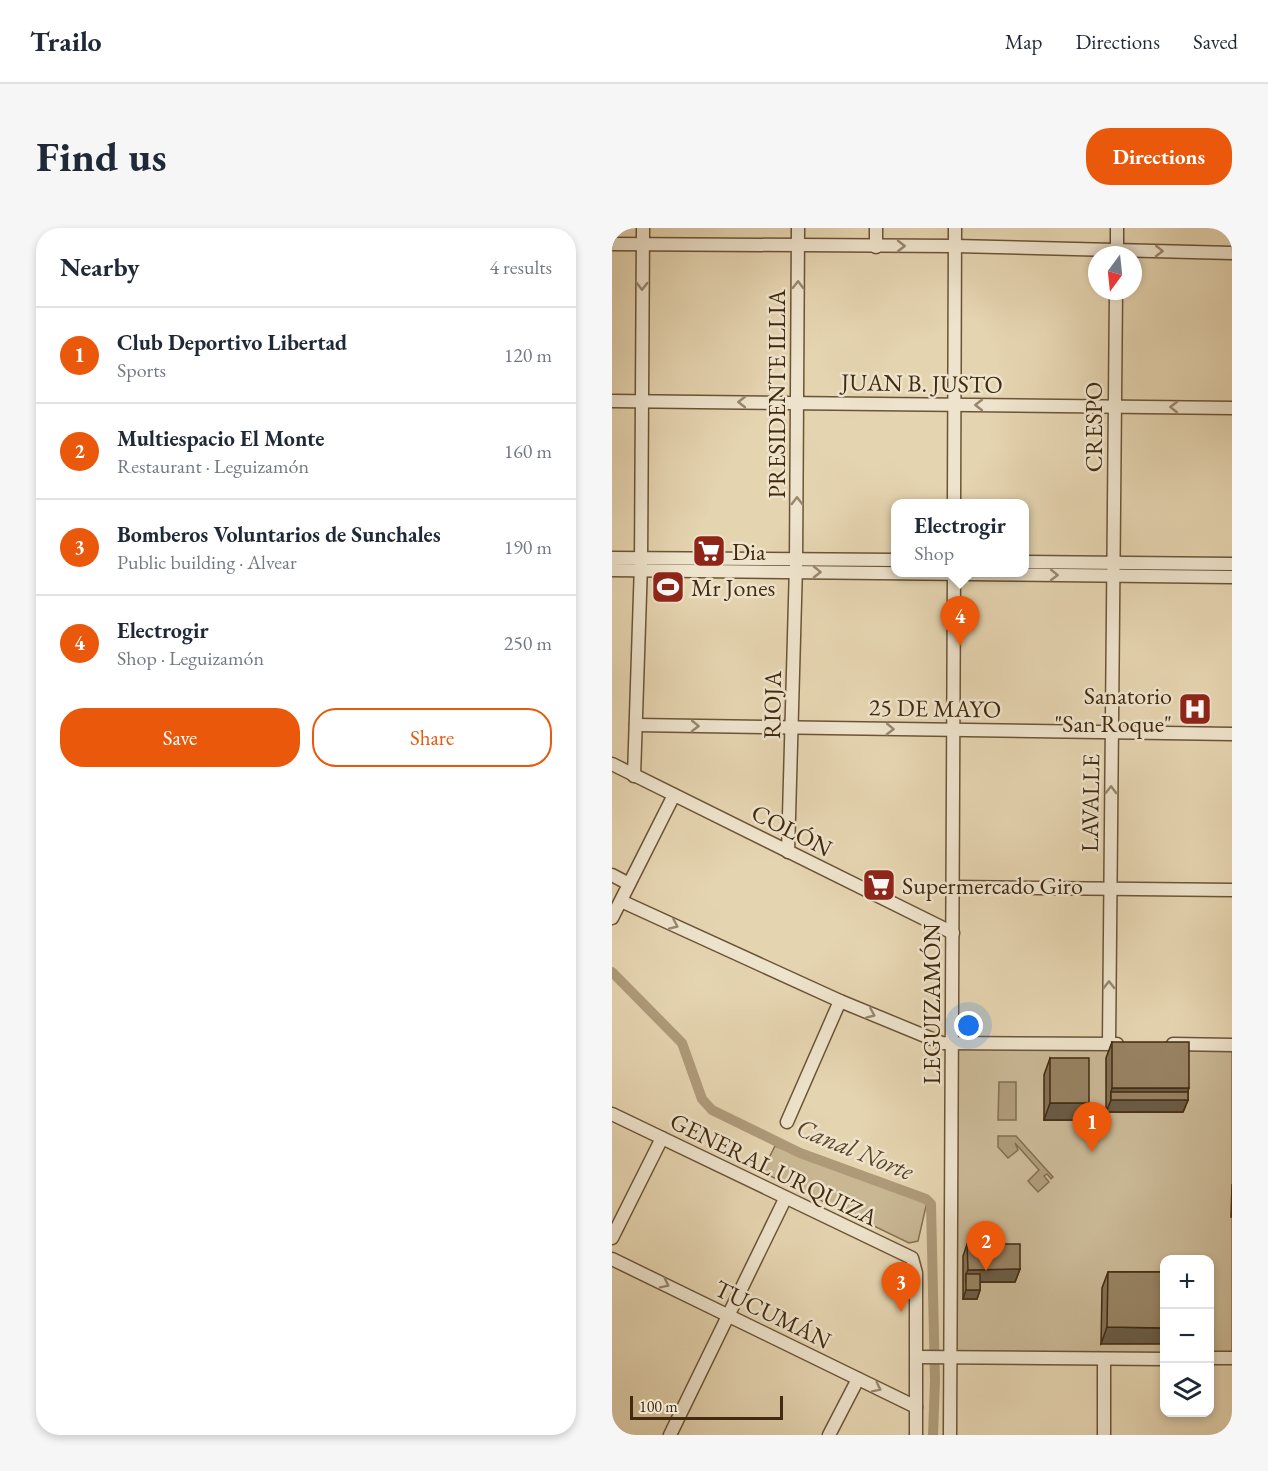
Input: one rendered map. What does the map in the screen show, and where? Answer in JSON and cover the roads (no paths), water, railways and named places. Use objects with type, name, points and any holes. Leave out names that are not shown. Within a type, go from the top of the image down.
[{"type":"street","points":[[634,776],[641,564],[643,228]]},
{"type":"street","name":"PRESIDENTE ILLIA","points":[[796,566],[798,228]]},
{"type":"street","points":[[876,228],[876,247]]},
{"type":"street","points":[[954,499],[955,228]]},
{"type":"street","points":[[1117,228],[1117,246]]},
{"type":"street","points":[[612,244],[955,246],[1088,252]]},
{"type":"street","points":[[1142,253],[1232,253]]},
{"type":"street","name":"CRESPO","points":[[1114,562],[1116,300]]},
{"type":"street","name":"JUAN B. JUSTO","points":[[612,401],[1232,408]]},
{"type":"street","points":[[612,558],[641,564],[796,566],[891,570]]},
{"type":"street","points":[[796,566],[891,560]]},
{"type":"street","points":[[1029,562],[1232,564]]},
{"type":"street","name":"LAVALLE","points":[[1109,1044],[1114,562]]},
{"type":"street","points":[[612,570],[641,564]]},
{"type":"street","name":"RIOJA","points":[[788,852],[796,566]]},
{"type":"street","points":[[1029,574],[1232,577]]},
{"type":"street","name":"LEGUIZAMÓN","points":[[950,1435],[954,577]]},
{"type":"street","name":"25 DE MAYO","points":[[636,725],[1232,734]]},
{"type":"street","name":"COLÓN","points":[[612,764],[953,933]]},
{"type":"street","points":[[612,918],[674,795]]},
{"type":"street","points":[[612,875],[629,884]]},
{"type":"street","points":[[953,887],[1232,890]]},
{"type":"street","points":[[621,901],[840,1001],[942,1044],[1132,1044]]},
{"type":"street","points":[[787,1122],[840,1001]]},
{"type":"street","points":[[1165,1044],[1232,1045]]},
{"type":"street","name":"GENERAL URQUIZA","points":[[612,1113],[785,1199],[912,1258],[915,1264],[917,1357]]},
{"type":"street","points":[[612,1238],[662,1138]]},
{"type":"street","points":[[670,1435],[785,1199]]},
{"type":"street","name":"TUCUMÁN","points":[[612,1258],[916,1407]]},
{"type":"street","points":[[916,1435],[917,1357],[1160,1359]]},
{"type":"street","points":[[1214,1358],[1232,1358]]},
{"type":"street","points":[[1104,1359],[1104,1435]]},
{"type":"street","points":[[830,1435],[858,1379]]},
{"type":"waterway","name":"Canal Norte","points":[[612,972],[682,1043],[702,1099],[712,1110],[800,1153],[926,1199],[931,1204],[935,1380],[933,1435]]},
{"type":"place","name":"Dia","points":[[709,551]]},
{"type":"place","name":"Mr Jones","points":[[668,587]]},
{"type":"place","name":"Electrogir","points":[[960,646]]},
{"type":"place","name":"Sanatorio \"San Roque\"","points":[[1195,709]]},
{"type":"place","name":"Supermercado Giro","points":[[879,885]]},
{"type":"place","name":"Club Deportivo Libertad","points":[[1092,1152]]},
{"type":"place","name":"Multiespacio El Monte","points":[[986,1271]]},
{"type":"place","name":"Bomberos Voluntarios de Sunchales","points":[[901,1312]]}]
